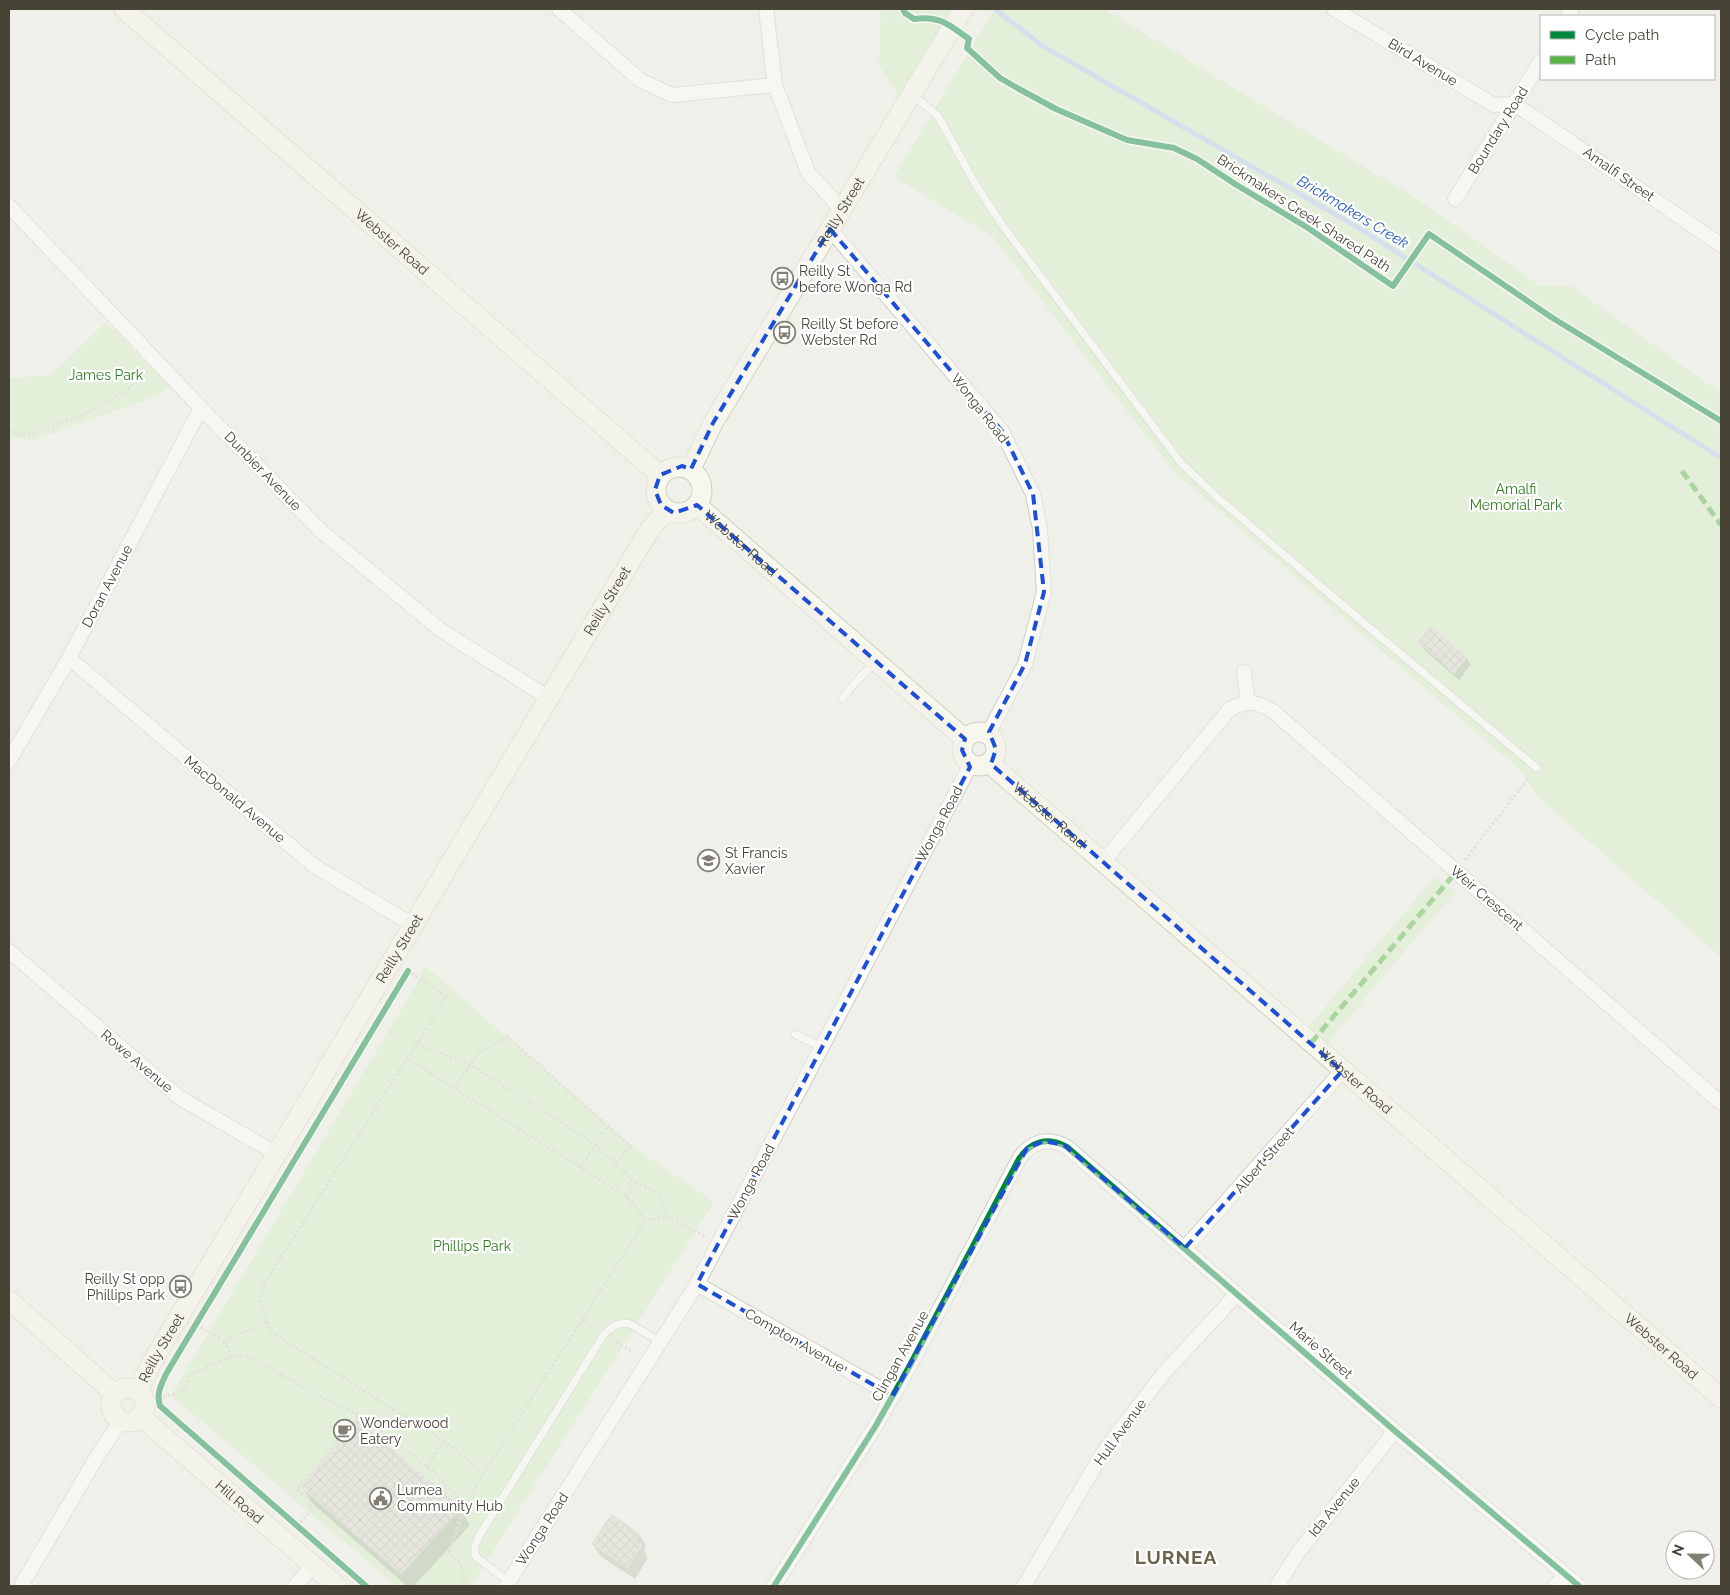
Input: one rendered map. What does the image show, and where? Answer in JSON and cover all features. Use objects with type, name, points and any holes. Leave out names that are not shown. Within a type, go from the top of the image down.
[{"type":"street","name":"Webster Road","points":[[124,9],[660,476]]},
{"type":"street","points":[[559,9],[640,80],[672,95],[775,85]]},
{"type":"street","points":[[766,9],[775,85],[808,172],[842,210]]},
{"type":"street","name":"Bird Avenue","points":[[1334,9],[1494,105],[1515,104]]},
{"type":"street","name":"Reilly Street","points":[[690,469],[713,423],[961,11]]},
{"type":"street","name":"Boundary Road","points":[[1455,200],[1540,63]]},
{"type":"street","name":"Amalfi Street","points":[[1515,104],[1721,245]]},
{"type":"street","name":"Dunbier Avenue","points":[[9,206],[201,408],[321,530],[442,631],[549,698]]},
{"type":"street","name":"Wonga Road","points":[[830,229],[1002,431],[1033,494],[1040,530],[1044,592],[1025,664],[988,734]]},
{"type":"street","name":"Doran Avenue","points":[[9,761],[68,658],[201,408]]},
{"type":"street","points":[[674,466],[682,466],[697,474],[701,481],[702,490],[701,498],[697,505],[683,513],[674,513],[667,510],[661,505],[655,490],[660,476],[674,466]]},
{"type":"street","name":"Webster Road","points":[[697,505],[966,739]]},
{"type":"street","name":"Reilly Street","points":[[138,1391],[152,1362],[650,529],[667,510]]},
{"type":"street","name":"MacDonald Avenue","points":[[68,658],[313,865],[413,925]]},
{"type":"street","points":[[1103,862],[1223,716],[1234,706],[1248,702],[1244,672]]},
{"type":"street","name":"Weir Crescent","points":[[1248,702],[1261,704],[1274,712],[1721,1103]]},
{"type":"street","points":[[978,732],[988,734],[993,738],[996,754],[980,764],[963,756],[963,744],[966,739],[969,735],[978,732]]},
{"type":"street","name":"Webster Road","points":[[980,764],[1103,862],[1721,1398]]},
{"type":"street","name":"Wonga Road","points":[[507,1584],[697,1284],[821,1047],[980,764]]},
{"type":"street","name":"Rowe Avenue","points":[[9,951],[180,1098],[277,1154]]},
{"type":"street","name":"Albert Street","points":[[1186,1248],[1342,1071]]},
{"type":"street","name":"Marie Street","points":[[1044,1141],[1056,1142],[1067,1147],[1186,1248],[1395,1431],[1579,1586]]},
{"type":"street","name":"Clingan Avenue","points":[[774,1586],[893,1396],[1019,1158],[1026,1148],[1044,1141]]},
{"type":"street","name":"Compton Avenue","points":[[697,1284],[893,1396]]},
{"type":"street","name":"Hull Avenue","points":[[1024,1586],[1104,1451],[1164,1372],[1237,1294]]},
{"type":"street","points":[[9,1300],[116,1394]]},
{"type":"street","points":[[126,1388],[138,1391],[142,1395],[145,1406],[141,1417],[132,1422],[121,1421],[112,1412],[111,1406],[116,1394],[126,1388]]},
{"type":"street","name":"Hill Road","points":[[141,1417],[337,1586]]},
{"type":"street","points":[[21,1586],[98,1455],[121,1421]]},
{"type":"street","name":"Ida Avenue","points":[[1277,1586],[1296,1554],[1395,1431]]},
{"type":"street","points":[[295,1586],[313,1565]]},
{"type":"street","points":[[1555,1586],[1566,1575]]},
{"type":"lane","points":[[911,93],[938,116],[976,185],[1003,226],[1181,463],[1217,497],[1340,603],[1537,768]]},
{"type":"lane","points":[[842,699],[876,661]]},
{"type":"lane","points":[[795,1034],[821,1047]]},
{"type":"lane","points":[[507,1584],[475,1556],[478,1536],[604,1334],[614,1326],[625,1322],[661,1342]]},
{"type":"path","points":[[9,430],[20,434],[33,434],[82,415],[126,391],[156,361]]},
{"type":"path","points":[[1456,872],[1537,768]]},
{"type":"path","points":[[402,979],[408,971],[448,996],[264,1284],[260,1301],[270,1331],[454,1448],[484,1474]]},
{"type":"path","points":[[455,1088],[477,1055],[508,1036],[630,1146],[615,1164]]},
{"type":"path","points":[[416,1044],[471,1065],[595,1144],[635,1183],[658,1192],[667,1216]]},
{"type":"path","points":[[408,1059],[626,1196],[646,1220]]},
{"type":"path","points":[[580,1167],[608,1126]]},
{"type":"path","points":[[626,1196],[635,1183]]},
{"type":"path","points":[[468,1586],[465,1583],[461,1565],[449,1553],[465,1506],[646,1220],[667,1216],[718,1244]]},
{"type":"path","points":[[191,1333],[201,1316]]},
{"type":"path","points":[[224,1341],[266,1322]]},
{"type":"path","points":[[196,1325],[224,1341],[232,1356]]},
{"type":"path","points":[[160,1387],[159,1402],[181,1392],[190,1375],[232,1356],[248,1356],[327,1400],[359,1415],[427,1467],[465,1506]]},
{"type":"path","points":[[297,1526],[312,1509],[308,1499],[297,1489],[359,1415]]},
{"type":"path","points":[[427,1467],[443,1441]]},
{"type":"path","points":[[289,1520],[304,1532]]},
{"type":"highlighted area","points":[[830,229],[1002,431],[1033,494],[1044,592],[1025,664],[989,732],[996,749],[991,764],[1342,1071],[1185,1248],[1064,1145],[1044,1141],[1027,1148],[893,1396],[697,1284],[970,767],[962,750],[965,739],[697,505],[674,513],[661,505],[655,490],[660,475],[682,466],[691,469],[713,423]]},
{"type":"green space","points":[[881,9],[955,9],[900,98],[879,65]]},
{"type":"green space","name":"Amalfi Memorial Park","points":[[994,9],[1104,9],[1422,202],[1540,286],[1571,286],[1721,393],[1721,957],[1538,797],[1522,772],[1174,472],[993,237],[894,177]]},
{"type":"green space","name":"James Park","points":[[106,322],[170,386],[162,394],[34,440],[9,437],[9,378],[51,375]]},
{"type":"green space","points":[[1435,876],[1455,892],[1323,1048],[1304,1032]]},
{"type":"green space","name":"Phillips Park","points":[[423,964],[635,1148],[714,1202],[471,1586],[396,1586],[171,1395],[420,978]]},
{"type":"building","points":[[1431,626],[1467,657],[1454,673],[1418,642]]},
{"type":"building","name":"Lurnea Community Hub","points":[[358,1420],[461,1508],[401,1574],[301,1487]]},
{"type":"building","points":[[611,1514],[640,1534],[635,1541],[642,1545],[628,1568],[592,1544]]},
{"type":"waterway","name":"Brickmakers Creek","points":[[995,9],[1041,45],[1357,227],[1721,458]]},
{"type":"marked path","points":[[1682,471],[1721,525]]},
{"type":"marked path","points":[[1311,1043],[1456,872]]},
{"type":"cycle path","name":"Brickmakers Creek Shared Path","points":[[903,9],[905,13],[914,19],[931,18],[950,25],[969,39],[967,48],[1000,78],[1056,109],[1127,140],[1174,148],[1197,159],[1308,228],[1393,286],[1429,234],[1551,317],[1721,421]]},
{"type":"cycle path","points":[[366,1586],[160,1406],[159,1397],[166,1374],[408,971]]},
{"type":"cycle path","points":[[774,1586],[875,1427],[909,1367],[1019,1159],[1034,1144],[1047,1141],[1067,1147],[1395,1431],[1579,1586]]},
{"type":"place","name":"Reilly St before Wonga Rd","points":[[783,279]]},
{"type":"place","name":"Reilly St before Webster Rd","points":[[785,332]]},
{"type":"place","name":"St Francis Xavier","points":[[709,861]]},
{"type":"place","name":"Reilly St opp Phillips Park","points":[[181,1287]]},
{"type":"place","name":"Wonderwood Eatery","points":[[344,1431]]},
{"type":"place","name":"Lurnea Community Hub","points":[[381,1498]]},
{"type":"district","name":"LURNEA","points":[[1176,1557]]}]
